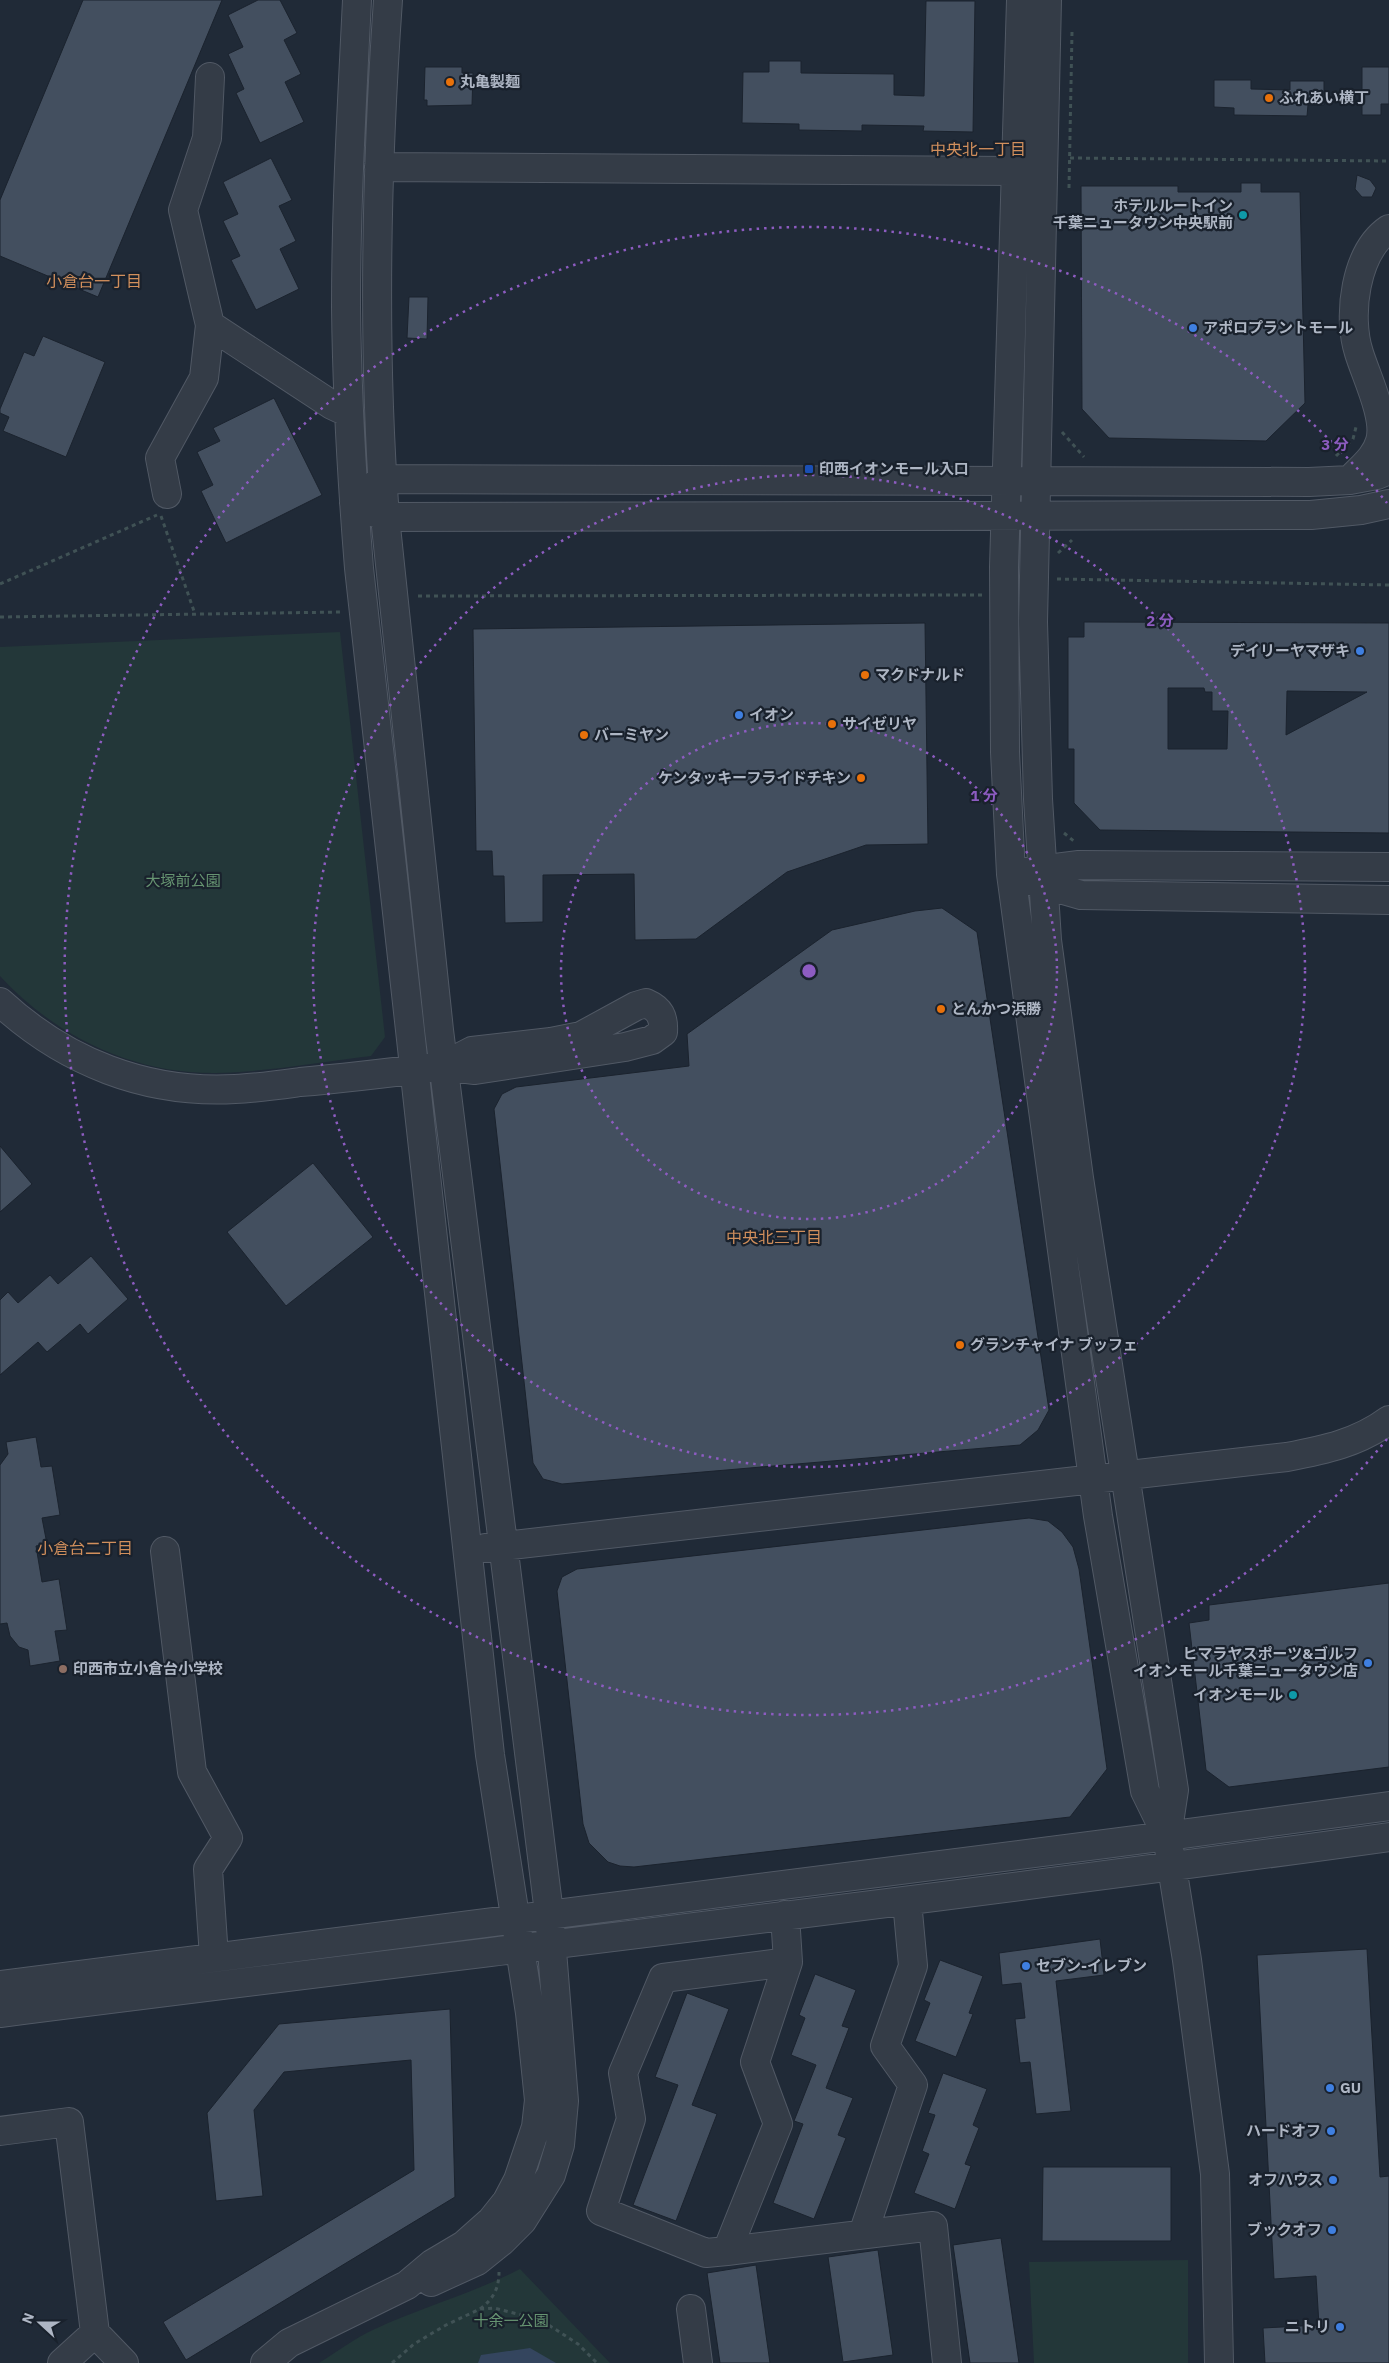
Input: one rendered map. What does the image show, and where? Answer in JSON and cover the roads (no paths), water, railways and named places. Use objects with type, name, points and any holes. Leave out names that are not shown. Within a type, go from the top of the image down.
[{"type":"street","points":[[265,2363],[289,2343],[407,2285],[432,2264],[464,2245],[491,2222],[507,2201],[527,2156],[536,2127],[539,2100],[520,1947],[490,1755],[359,568],[349,413],[346,306],[349,162],[357,0]]},
{"type":"street","points":[[388,0],[378,167],[377,293],[379,442],[385,517],[443,1066],[549,1914],[564,2101],[560,2145],[551,2175],[522,2222],[477,2261],[435,2282],[407,2285]]},
{"type":"street","points":[[1022,0],[1005,516],[1005,752],[1010,874],[1092,1479],[1145,1791],[1168,1836]]},
{"type":"street","points":[[1047,0],[1033,622],[1043,877],[1048,944],[1079,1178],[1174,1791],[1168,1836],[1187,1960],[1215,2174],[1219,2363]]},
{"type":"street","points":[[167,494],[160,458],[204,378],[210,325],[183,210],[207,138],[210,77]]},
{"type":"street","points":[[378,167],[1016,171]]},
{"type":"street","points":[[1350,480],[1374,454],[1381,440],[1381,421],[1358,350],[1354,323],[1356,285],[1362,265],[1370,251],[1389,229]]},
{"type":"street","points":[[210,325],[332,405],[349,413]]},
{"type":"street","points":[[354,503],[382,479],[1309,482],[1350,480],[1377,475],[1389,470]]},
{"type":"street","points":[[354,503],[385,517],[1312,515],[1361,510],[1389,504]]},
{"type":"street","points":[[1043,877],[1079,865],[1389,867]]},
{"type":"street","points":[[1010,874],[1043,877],[1081,895],[1389,900]]},
{"type":"street","points":[[0,1002],[22,1022],[53,1044],[86,1062],[124,1077],[161,1084],[235,1089],[415,1070],[473,1060],[581,1036],[636,1006],[646,1003],[655,1007],[664,1021],[663,1032],[652,1040],[625,1047],[473,1060]]},
{"type":"street","points":[[467,1550],[1287,1457],[1337,1447],[1373,1432],[1389,1420]]},
{"type":"street","points":[[165,1551],[192,1772],[228,1838],[208,1869],[214,1957]]},
{"type":"street","points":[[0,1985],[1168,1836],[1389,1806]]},
{"type":"street","points":[[0,2013],[1172,1867],[1389,1837]]},
{"type":"street","points":[[863,2234],[912,2085],[885,2046],[913,1966],[907,1900]]},
{"type":"street","points":[[727,2251],[778,2124],[755,2062],[788,1962],[785,1915]]},
{"type":"street","points":[[788,1962],[663,1978],[623,2073],[631,2119],[601,2211],[706,2253],[933,2226],[947,2363]]},
{"type":"street","points":[[0,2131],[69,2122],[96,2333],[124,2363]]},
{"type":"street","points":[[691,2308],[698,2363]]},
{"type":"street","points":[[62,2363],[96,2333]]},
{"type":"water","points":[[530,2348],[556,2363],[478,2363],[481,2355]]},
{"type":"place","name":"丸亀製麺","points":[[450,82]]},
{"type":"place","name":"ふれあい横丁","points":[[1269,98]]},
{"type":"place","name":"ホテルルートイン 千葉ニュータウン中央駅前","points":[[1243,215]]},
{"type":"place","name":"アポロプラントモール","points":[[1193,328]]},
{"type":"place","name":"印西イオンモール入口","points":[[809,469]]},
{"type":"place","name":"デイリーヤマザキ","points":[[1360,651]]},
{"type":"place","name":"マクドナルド","points":[[865,675]]},
{"type":"place","name":"イオン","points":[[739,715]]},
{"type":"place","name":"サイゼリヤ","points":[[832,724]]},
{"type":"place","name":"バーミヤン","points":[[584,735]]},
{"type":"place","name":"ケンタッキーフライドチキン","points":[[861,778]]},
{"type":"place","name":"とんかつ浜勝","points":[[941,1009]]},
{"type":"place","name":"グランチャイナ ブッフェ","points":[[960,1345]]},
{"type":"place","name":"ヒマラヤスポーツ&ゴルフ イオンモール千葉ニュータウン店","points":[[1368,1663]]},
{"type":"place","name":"印西市立小倉台小学校","points":[[63,1669]]},
{"type":"place","name":"イオンモール","points":[[1293,1695]]},
{"type":"place","name":"セブン-イレブン","points":[[1026,1966]]},
{"type":"place","name":"GU","points":[[1330,2088]]},
{"type":"place","name":"ハードオフ","points":[[1331,2131]]},
{"type":"place","name":"オフハウス","points":[[1333,2180]]},
{"type":"place","name":"ブックオフ","points":[[1332,2230]]},
{"type":"place","name":"ニトリ","points":[[1340,2327]]},
{"type":"district","name":"中央北一丁目","points":[[978,149]]},
{"type":"district","name":"小倉台一丁目","points":[[94,281]]},
{"type":"district","name":"中央北三丁目","points":[[774,1237]]},
{"type":"district","name":"小倉台二丁目","points":[[85,1548]]},
{"type":"park label","name":"大塚前公園","points":[[183,881]]},
{"type":"park label","name":"十余一公園","points":[[511,2321]]}]
